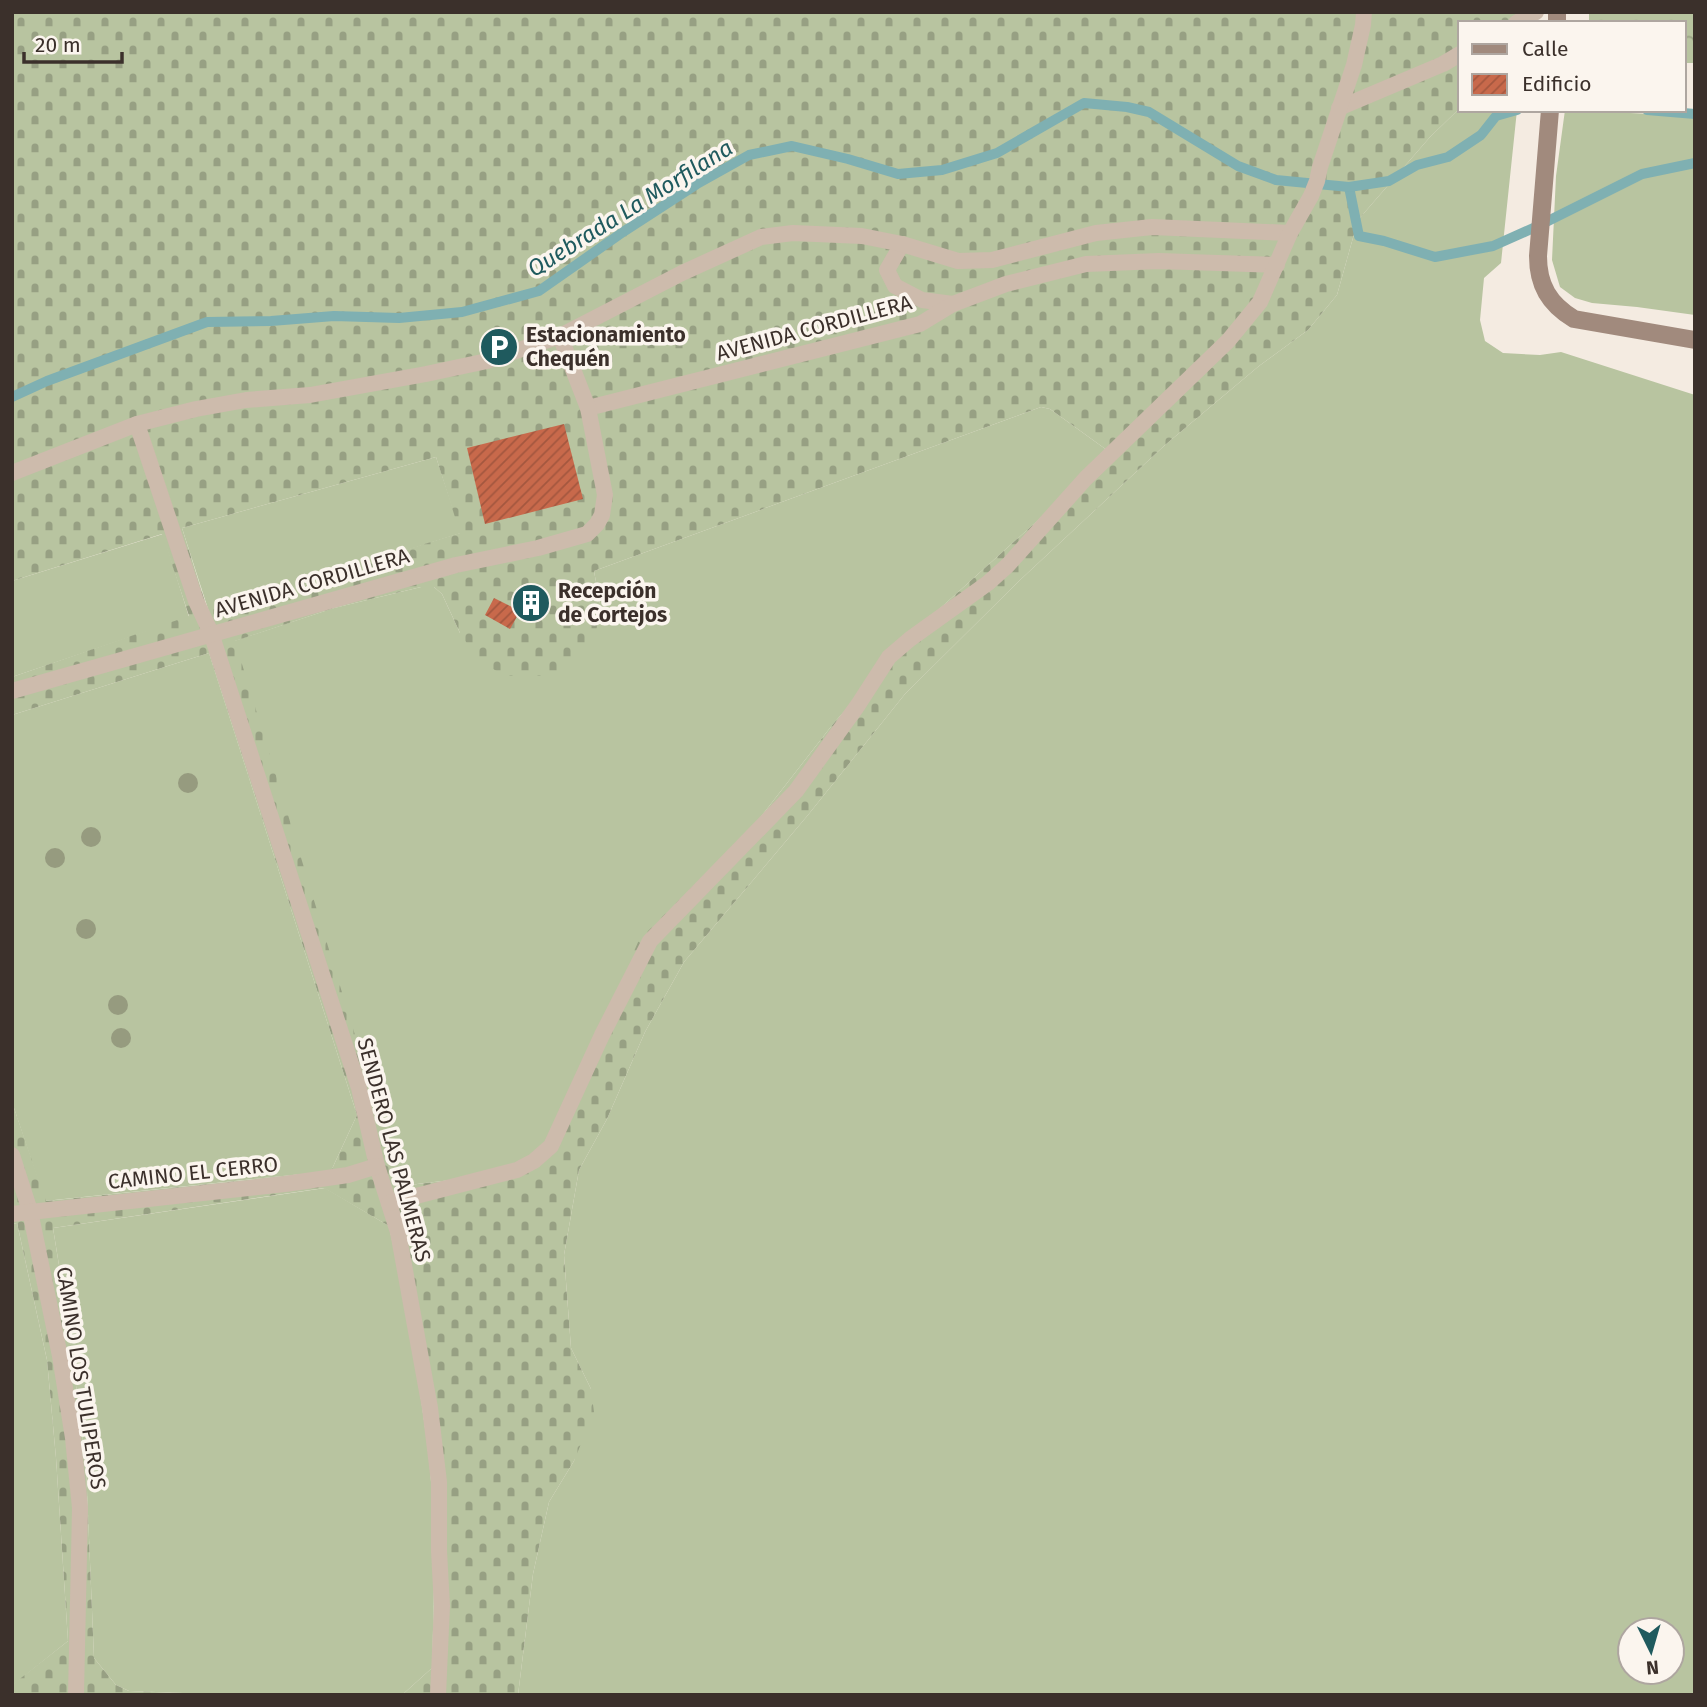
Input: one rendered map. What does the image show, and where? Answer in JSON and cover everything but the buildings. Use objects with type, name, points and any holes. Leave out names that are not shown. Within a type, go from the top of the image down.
[{"type":"street","points":[[1550,112],[1538,270],[1552,303],[1574,319],[1695,340]]},
{"type":"lane","points":[[389,1203],[517,1170],[534,1161],[551,1146],[602,1035],[650,940],[796,791],[889,657],[1008,565],[1086,478],[1228,341],[1260,302],[1290,233],[1311,197],[1359,46],[1364,12]]},
{"type":"lane","points":[[1520,21],[1536,12]]},
{"type":"lane","points":[[1339,108],[1458,55]]},
{"type":"lane","points":[[12,473],[138,424],[196,409],[246,400],[310,395],[487,361],[560,336],[761,237],[793,233],[862,236],[902,244],[958,261],[992,260],[1096,233],[1152,227],[1290,233]]},
{"type":"lane","points":[[902,244],[887,270],[895,286],[922,300],[953,304]]},
{"type":"lane","name":"AVENIDA CORDILLERA","points":[[12,691],[456,565],[538,548],[587,534],[602,515],[605,495],[588,408],[920,324],[953,304],[1006,284],[1086,264],[1159,261],[1277,265]]},
{"type":"lane","points":[[560,336],[588,408]]},
{"type":"lane","name":"SENDERO LAS PALMERAS","points":[[138,424],[196,601],[211,633],[359,1088],[377,1166],[398,1232],[426,1383],[439,1482],[442,1606],[438,1695]]},
{"type":"lane","name":"CAMINO LOS TULIPEROS","points":[[12,1156],[30,1211],[60,1356],[73,1437],[80,1508],[76,1695]]},
{"type":"lane","name":"CAMINO EL CERRO","points":[[12,1214],[285,1184],[348,1175],[377,1166]]},
{"type":"green space","points":[[12,12],[1531,12],[1529,21],[1458,21],[1458,110],[1430,137],[1358,220],[1337,295],[1308,330],[1259,366],[1165,445],[1019,581],[905,694],[808,815],[684,962],[645,1032],[607,1119],[579,1170],[564,1255],[571,1348],[591,1389],[594,1412],[574,1461],[549,1502],[533,1574],[518,1695],[402,1695],[432,1668],[432,1499],[419,1388],[389,1226],[324,1188],[53,1228],[86,1466],[94,1658],[116,1685],[129,1691],[236,1695],[12,1695],[12,1685],[68,1641],[47,1360],[17,1223],[12,1224],[12,1102],[46,1201],[331,1171],[357,1115],[209,653],[12,715],[12,677],[189,616],[162,534],[12,581]],"holes":[[[1041,407],[1050,409],[1107,450],[1108,457],[916,630],[833,724],[756,823],[639,940],[552,1137],[524,1163],[451,1180],[401,1186],[235,641],[334,608],[421,587],[434,587],[442,594],[460,633],[478,660],[505,676],[554,676],[581,659],[596,633],[600,604],[594,571]],[[436,457],[460,533],[208,611],[182,528]]]},
{"type":"green space","points":[[1589,12],[1695,12],[1695,63],[1686,63],[1686,21],[1589,21]]},
{"type":"green space","points":[[1458,110],[1517,112],[1501,263],[1484,278],[1480,320],[1485,341],[1503,353],[1540,355],[1561,352],[1695,395],[1695,1695],[518,1695],[533,1574],[549,1502],[574,1461],[591,1389],[571,1348],[564,1255],[579,1170],[607,1119],[645,1032],[684,962],[808,815],[905,694],[1019,581],[1165,445],[1259,366],[1308,330],[1337,295],[1358,220],[1430,137]]},
{"type":"green space","points":[[1565,112],[1695,116],[1695,315],[1592,303],[1575,298],[1560,287],[1552,260],[1556,176]]},
{"type":"green space","points":[[1041,407],[1050,409],[1107,450],[1108,457],[916,630],[833,724],[756,823],[552,1137],[524,1163],[451,1180],[400,1186],[234,641],[334,608],[421,587],[434,587],[442,594],[460,633],[600,604],[594,571]]},
{"type":"green space","points":[[436,457],[461,533],[209,612],[182,528]]},
{"type":"green space","points":[[163,534],[189,617],[12,677],[12,581]]},
{"type":"green space","points":[[209,653],[357,1115],[331,1171],[45,1201],[12,1102],[12,715]]},
{"type":"green space","points":[[325,1188],[389,1226],[415,1361],[430,1471],[434,1556],[432,1668],[402,1695],[236,1695],[129,1691],[116,1685],[94,1658],[86,1466],[53,1228]]},
{"type":"green space","points":[[17,1223],[47,1360],[68,1641],[13,1685],[12,1224]]},
{"type":"waterway","name":"Quebrada La Morfilana","points":[[12,397],[47,381],[207,322],[334,316],[399,318],[462,312],[539,291],[697,184],[749,155],[792,146],[898,174],[942,170],[997,153],[1084,103],[1149,112],[1238,166],[1276,180],[1349,187],[1389,181],[1417,165],[1448,157],[1481,135],[1496,116],[1510,112]]},
{"type":"waterway","name":"Quebrada La Morfilana","points":[[1671,112],[1695,114]]},
{"type":"waterway","points":[[1349,187],[1359,236],[1435,257],[1493,246],[1642,174],[1695,163]]},
{"type":"place","name":"Estacionamiento Chequén","points":[[499,347]]},
{"type":"place","name":"Recepción de Cortejos","points":[[531,603]]}]
